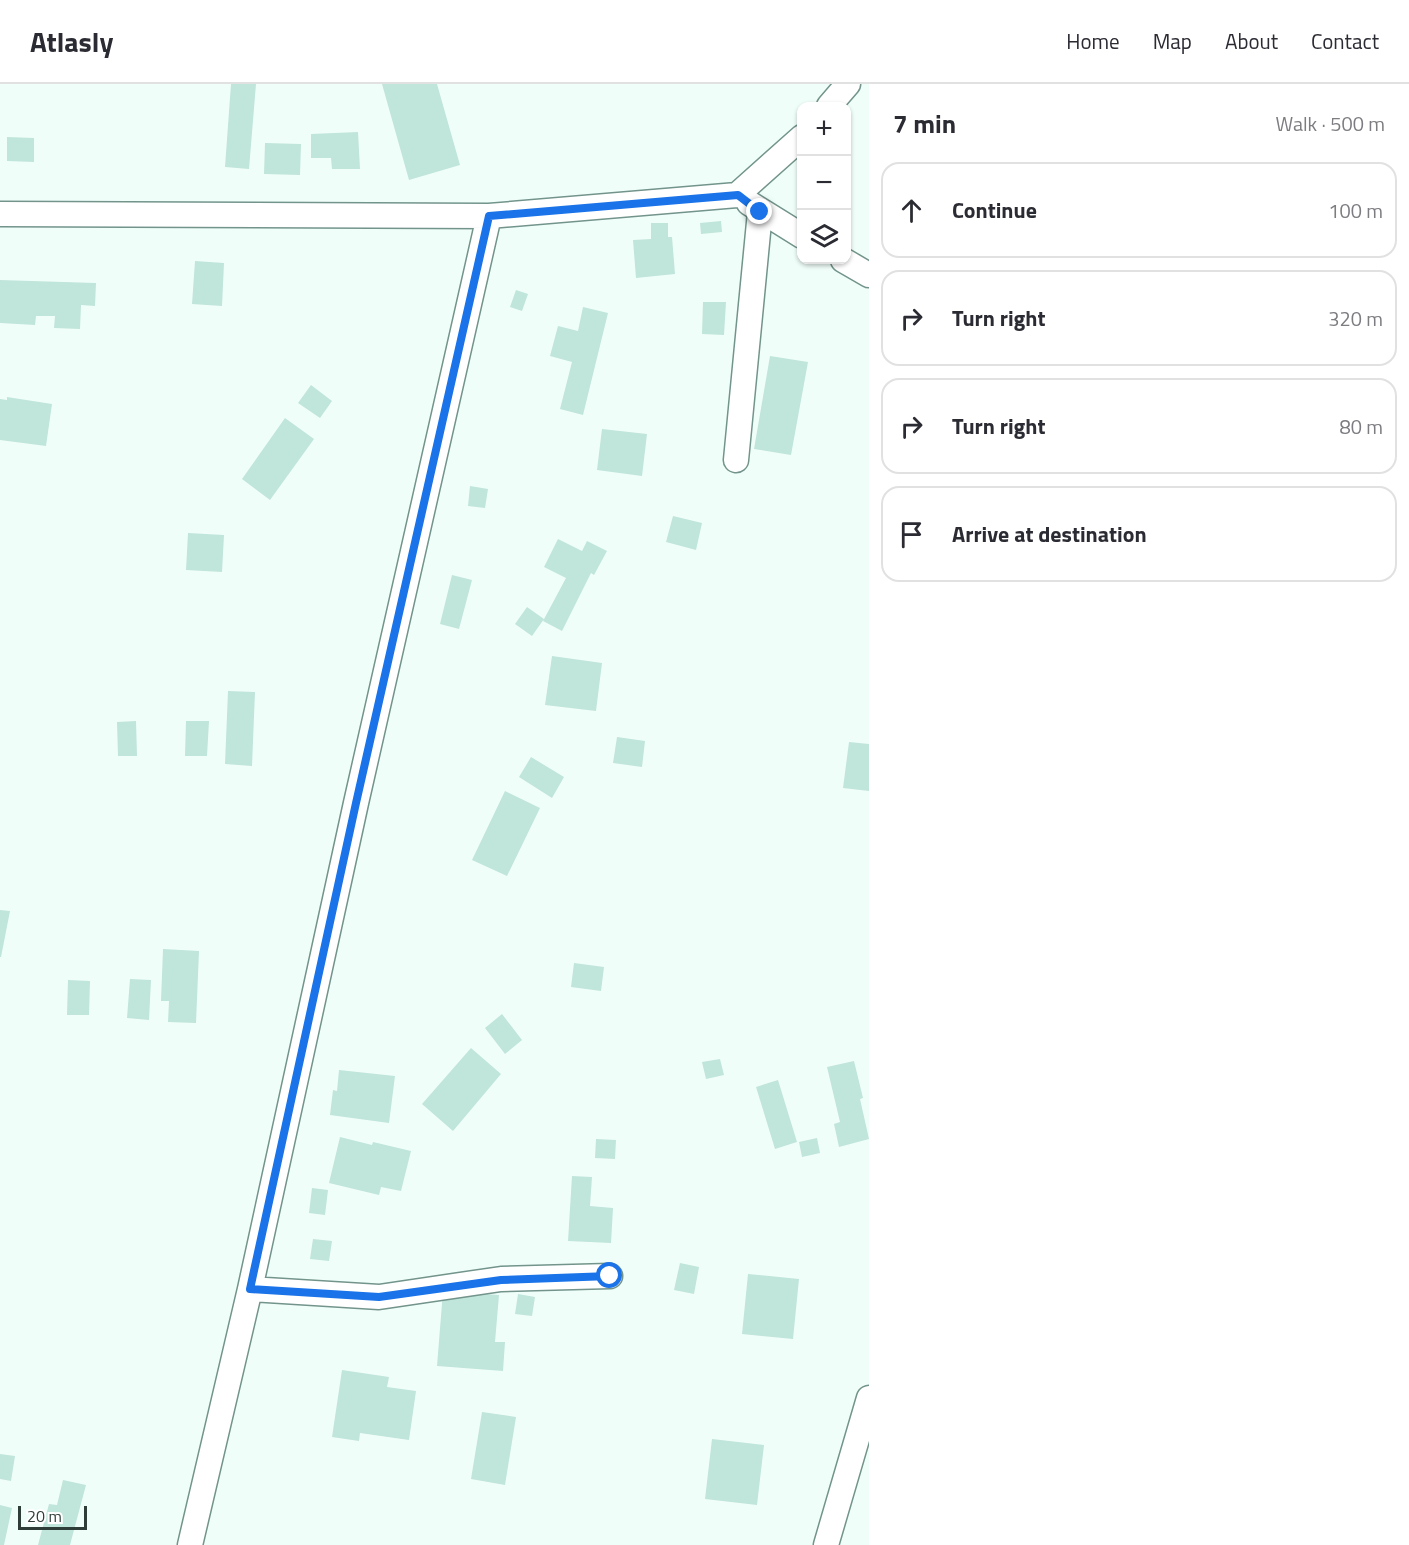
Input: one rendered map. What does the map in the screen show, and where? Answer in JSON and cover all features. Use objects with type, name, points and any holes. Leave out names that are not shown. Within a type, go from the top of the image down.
[{"type":"street","points":[[832,102],[848,84]]},
{"type":"street","points":[[0,214],[489,216],[738,195],[797,141]]},
{"type":"street","points":[[738,195],[760,212],[797,234]]},
{"type":"street","points":[[736,460],[760,212]]},
{"type":"street","points":[[190,1545],[250,1289],[356,803],[489,216]]},
{"type":"street","points":[[850,264],[869,275]]},
{"type":"street","points":[[250,1289],[379,1297],[501,1280],[610,1276]]},
{"type":"street","points":[[826,1545],[869,1398]]},
{"type":"building","points":[[231,84],[256,84],[249,169],[225,167]]},
{"type":"building","points":[[382,84],[437,84],[460,165],[409,180]]},
{"type":"building","points":[[358,132],[360,169],[332,169],[331,158],[311,158],[311,134]]},
{"type":"building","points":[[7,137],[34,138],[34,162],[7,161]]},
{"type":"building","points":[[265,143],[301,144],[300,175],[264,174]]},
{"type":"building","points":[[721,221],[722,232],[701,234],[700,223]]},
{"type":"building","points":[[651,223],[668,223],[668,237],[672,237],[675,274],[636,278],[633,240],[651,239]]},
{"type":"building","points":[[195,261],[224,263],[222,306],[192,304]]},
{"type":"building","points":[[0,280],[96,283],[95,306],[81,305],[80,329],[54,328],[55,316],[36,316],[35,325],[0,323]]},
{"type":"building","points":[[516,290],[528,294],[522,311],[510,307]]},
{"type":"building","points":[[703,302],[726,302],[724,335],[702,334]]},
{"type":"building","points":[[583,307],[608,313],[583,415],[560,409],[572,362],[550,356],[558,326],[578,331]]},
{"type":"building","points":[[770,356],[808,362],[791,455],[754,449]]},
{"type":"building","points":[[311,385],[332,401],[320,418],[298,403]]},
{"type":"building","points":[[7,397],[52,404],[46,446],[0,440],[0,399],[7,400]]},
{"type":"building","points":[[285,418],[314,439],[270,500],[242,479]]},
{"type":"building","points":[[602,429],[647,434],[642,476],[597,470]]},
{"type":"building","points":[[470,486],[488,489],[485,508],[468,506]]},
{"type":"building","points":[[673,516],[702,523],[696,550],[666,542]]},
{"type":"building","points":[[188,533],[224,535],[222,572],[186,570]]},
{"type":"building","points":[[558,539],[582,551],[587,541],[607,551],[594,575],[591,573],[562,631],[543,621],[566,578],[544,567]]},
{"type":"building","points":[[452,575],[472,580],[459,629],[440,624]]},
{"type":"building","points":[[527,607],[544,619],[532,636],[515,624]]},
{"type":"building","points":[[552,656],[602,663],[596,711],[545,705]]},
{"type":"building","points":[[228,691],[255,692],[252,766],[225,764]]},
{"type":"building","points":[[136,721],[137,756],[118,756],[117,722]]},
{"type":"building","points":[[186,721],[209,721],[207,756],[185,756]]},
{"type":"building","points":[[617,737],[645,741],[642,767],[613,763]]},
{"type":"building","points":[[849,742],[869,744],[869,791],[843,788]]},
{"type":"building","points":[[531,757],[564,777],[552,798],[519,777]]},
{"type":"building","points":[[505,791],[540,808],[507,876],[472,860]]},
{"type":"building","points":[[0,910],[10,911],[1,957],[0,957]]},
{"type":"building","points":[[163,949],[199,951],[196,1023],[168,1022],[169,1001],[161,1001]]},
{"type":"building","points":[[574,963],[604,967],[601,991],[571,987]]},
{"type":"building","points":[[130,979],[151,980],[149,1020],[127,1018]]},
{"type":"building","points":[[68,980],[90,981],[89,1015],[67,1015]]},
{"type":"building","points":[[502,1014],[522,1040],[505,1054],[485,1028]]},
{"type":"building","points":[[471,1048],[501,1074],[453,1131],[422,1104]]},
{"type":"building","points":[[720,1059],[724,1075],[706,1079],[702,1062]]},
{"type":"building","points":[[854,1061],[863,1098],[860,1099],[869,1139],[839,1147],[834,1124],[840,1122],[827,1067]]},
{"type":"building","points":[[339,1070],[395,1076],[389,1123],[330,1115],[333,1090],[337,1091]]},
{"type":"building","points":[[778,1080],[797,1142],[775,1149],[756,1087]]},
{"type":"building","points":[[340,1137],[411,1151],[401,1191],[381,1187],[379,1195],[329,1183]]},
{"type":"building","points":[[817,1138],[820,1153],[802,1157],[799,1142]]},
{"type":"building","points":[[596,1139],[616,1140],[615,1159],[595,1158]]},
{"type":"building","points":[[572,1176],[592,1177],[590,1206],[613,1208],[611,1243],[568,1241]]},
{"type":"building","points":[[312,1188],[328,1190],[325,1215],[309,1213]]},
{"type":"building","points":[[313,1239],[332,1241],[329,1261],[310,1259]]},
{"type":"building","points":[[680,1263],[699,1267],[694,1294],[674,1290]]},
{"type":"building","points":[[748,1274],[799,1279],[793,1339],[742,1334]]},
{"type":"building","points":[[443,1291],[499,1295],[495,1342],[505,1342],[503,1371],[437,1366]]},
{"type":"building","points":[[518,1294],[535,1297],[532,1316],[515,1314]]},
{"type":"building","points":[[342,1370],[389,1377],[387,1387],[416,1391],[409,1440],[360,1433],[359,1441],[332,1437]]},
{"type":"building","points":[[482,1412],[516,1417],[505,1485],[471,1479]]},
{"type":"building","points":[[712,1439],[764,1445],[757,1505],[705,1499]]},
{"type":"building","points":[[0,1454],[15,1456],[11,1481],[0,1479]]},
{"type":"building","points":[[63,1480],[86,1485],[70,1545],[38,1545],[49,1504],[57,1505]]},
{"type":"building","points":[[0,1505],[12,1508],[4,1545],[0,1545]]},
{"type":"route","points":[[610,1276],[501,1280],[379,1297],[250,1289],[356,803],[489,216],[738,195],[760,212]]}]
